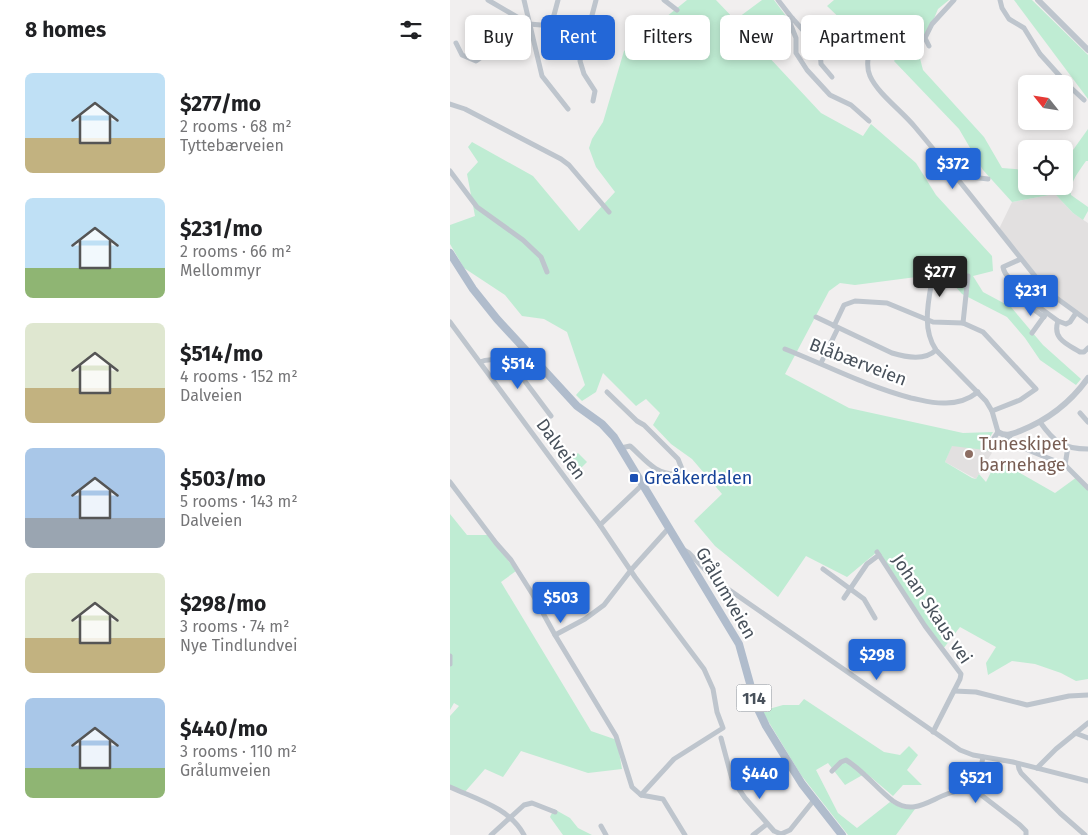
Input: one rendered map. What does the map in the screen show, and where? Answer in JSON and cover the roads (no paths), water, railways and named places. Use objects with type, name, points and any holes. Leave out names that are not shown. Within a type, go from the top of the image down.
[{"type":"main road","name":"Grålumveien","points":[[450,253],[473,289],[497,319],[577,406],[608,430],[621,448],[739,644],[762,717],[792,769],[842,835]]},
{"type":"street","points":[[488,0],[514,15]]},
{"type":"street","points":[[524,0],[527,15]]},
{"type":"street","points":[[531,24],[541,25],[550,22],[558,0]]},
{"type":"street","points":[[593,101],[595,90],[584,74],[580,61],[596,0]]},
{"type":"street","points":[[664,0],[676,10]]},
{"type":"street","points":[[778,0],[787,15]]},
{"type":"street","points":[[929,46],[925,40],[929,29],[954,0]]},
{"type":"street","points":[[1000,0],[1002,8],[1009,19],[1024,28],[1040,54],[1084,100]]},
{"type":"street","points":[[1038,0],[1088,50]]},
{"type":"street","points":[[791,21],[801,31]]},
{"type":"street","points":[[791,21],[796,38],[796,53],[807,70],[830,95],[851,105],[869,121]]},
{"type":"street","points":[[531,32],[542,76],[568,109]]},
{"type":"street","points":[[456,42],[462,55],[465,56]]},
{"type":"street","points":[[821,60],[821,64],[832,77]]},
{"type":"street","points":[[868,60],[869,75],[873,82],[907,118],[1039,281],[1056,297],[1088,321]]},
{"type":"street","points":[[450,104],[465,109],[561,159],[569,165],[609,212]]},
{"type":"street","points":[[450,171],[477,207],[523,240],[541,257],[548,272]]},
{"type":"street","points":[[954,175],[988,179]]},
{"type":"street","points":[[1021,259],[1010,263],[1003,267],[1003,269],[1008,278],[1030,291]]},
{"type":"street","points":[[933,274],[928,336],[936,350],[978,392],[992,412],[998,432],[1010,436],[1016,445],[1065,465],[1088,488]]},
{"type":"street","points":[[963,323],[968,276]]},
{"type":"street","points":[[1039,281],[1030,291],[1029,306],[1068,324],[1076,313]]},
{"type":"street","points":[[1009,302],[1022,285]]},
{"type":"street","points":[[821,364],[844,305],[855,301],[887,303],[928,320],[963,323],[983,332],[1036,389],[1020,400],[992,412]]},
{"type":"street","points":[[1032,333],[1045,315]]},
{"type":"street","points":[[816,317],[892,353],[904,356],[928,356],[936,350]]},
{"type":"street","points":[[1058,321],[1056,331],[1059,338],[1080,352],[1084,352],[1088,348]]},
{"type":"street","name":"Dalveien","points":[[450,322],[704,669],[723,728],[674,759],[641,795]]},
{"type":"street","name":"Blåbærveien","points":[[785,349],[876,388],[921,400],[944,404],[955,402],[978,392]]},
{"type":"street","points":[[480,362],[490,359],[512,364],[551,416]]},
{"type":"street","points":[[998,432],[994,438],[996,444],[1003,443],[1010,436],[1040,422],[1068,402],[1088,378]]},
{"type":"street","points":[[607,392],[637,421],[644,424],[678,459],[681,472],[673,474],[661,472],[644,461],[630,446],[621,448]]},
{"type":"street","points":[[1080,413],[1088,422]]},
{"type":"street","points":[[1040,422],[1054,440],[1068,446],[1088,448]]},
{"type":"street","points":[[1065,465],[1068,446]]},
{"type":"street","points":[[450,482],[511,560],[533,595],[616,736],[632,787],[641,795],[663,799],[685,835]]},
{"type":"street","points":[[600,525],[643,484]]},
{"type":"street","points":[[555,635],[585,619],[604,605],[631,570],[667,530]]},
{"type":"street","points":[[684,550],[715,580],[960,750],[1088,781]]},
{"type":"street","name":"Johan Skaus vei","points":[[844,598],[867,564],[878,553],[925,626],[960,670],[961,676],[933,732]]},
{"type":"street","points":[[823,569],[864,599],[875,618]]},
{"type":"street","points":[[450,656],[450,664]]},
{"type":"street","points":[[954,691],[976,692],[1027,705],[1070,696],[1088,695]]},
{"type":"street","points":[[1037,768],[1088,723]]},
{"type":"street","points":[[1075,733],[1088,738]]},
{"type":"street","points":[[721,738],[732,779],[745,798],[777,832],[787,832],[814,800]]},
{"type":"street","points":[[983,757],[978,789],[984,798],[1026,830],[1026,835]]},
{"type":"street","points":[[832,771],[841,762],[846,760],[881,788],[892,800],[910,808],[920,806],[948,794],[978,789]]},
{"type":"street","points":[[1018,764],[1018,769],[1021,773],[1060,813],[1085,835]]},
{"type":"street","points":[[450,787],[490,804],[509,818],[524,835]]},
{"type":"street","points":[[491,835],[524,805],[532,803],[555,812]]},
{"type":"street","points":[[752,835],[768,824]]},
{"type":"street","points":[[601,826],[606,835]]},
{"type":"place","name":"Tuneskipet barnehage","points":[[969,454]]},
{"type":"place","name":"Greåkerdalen","points":[[634,478]]}]
